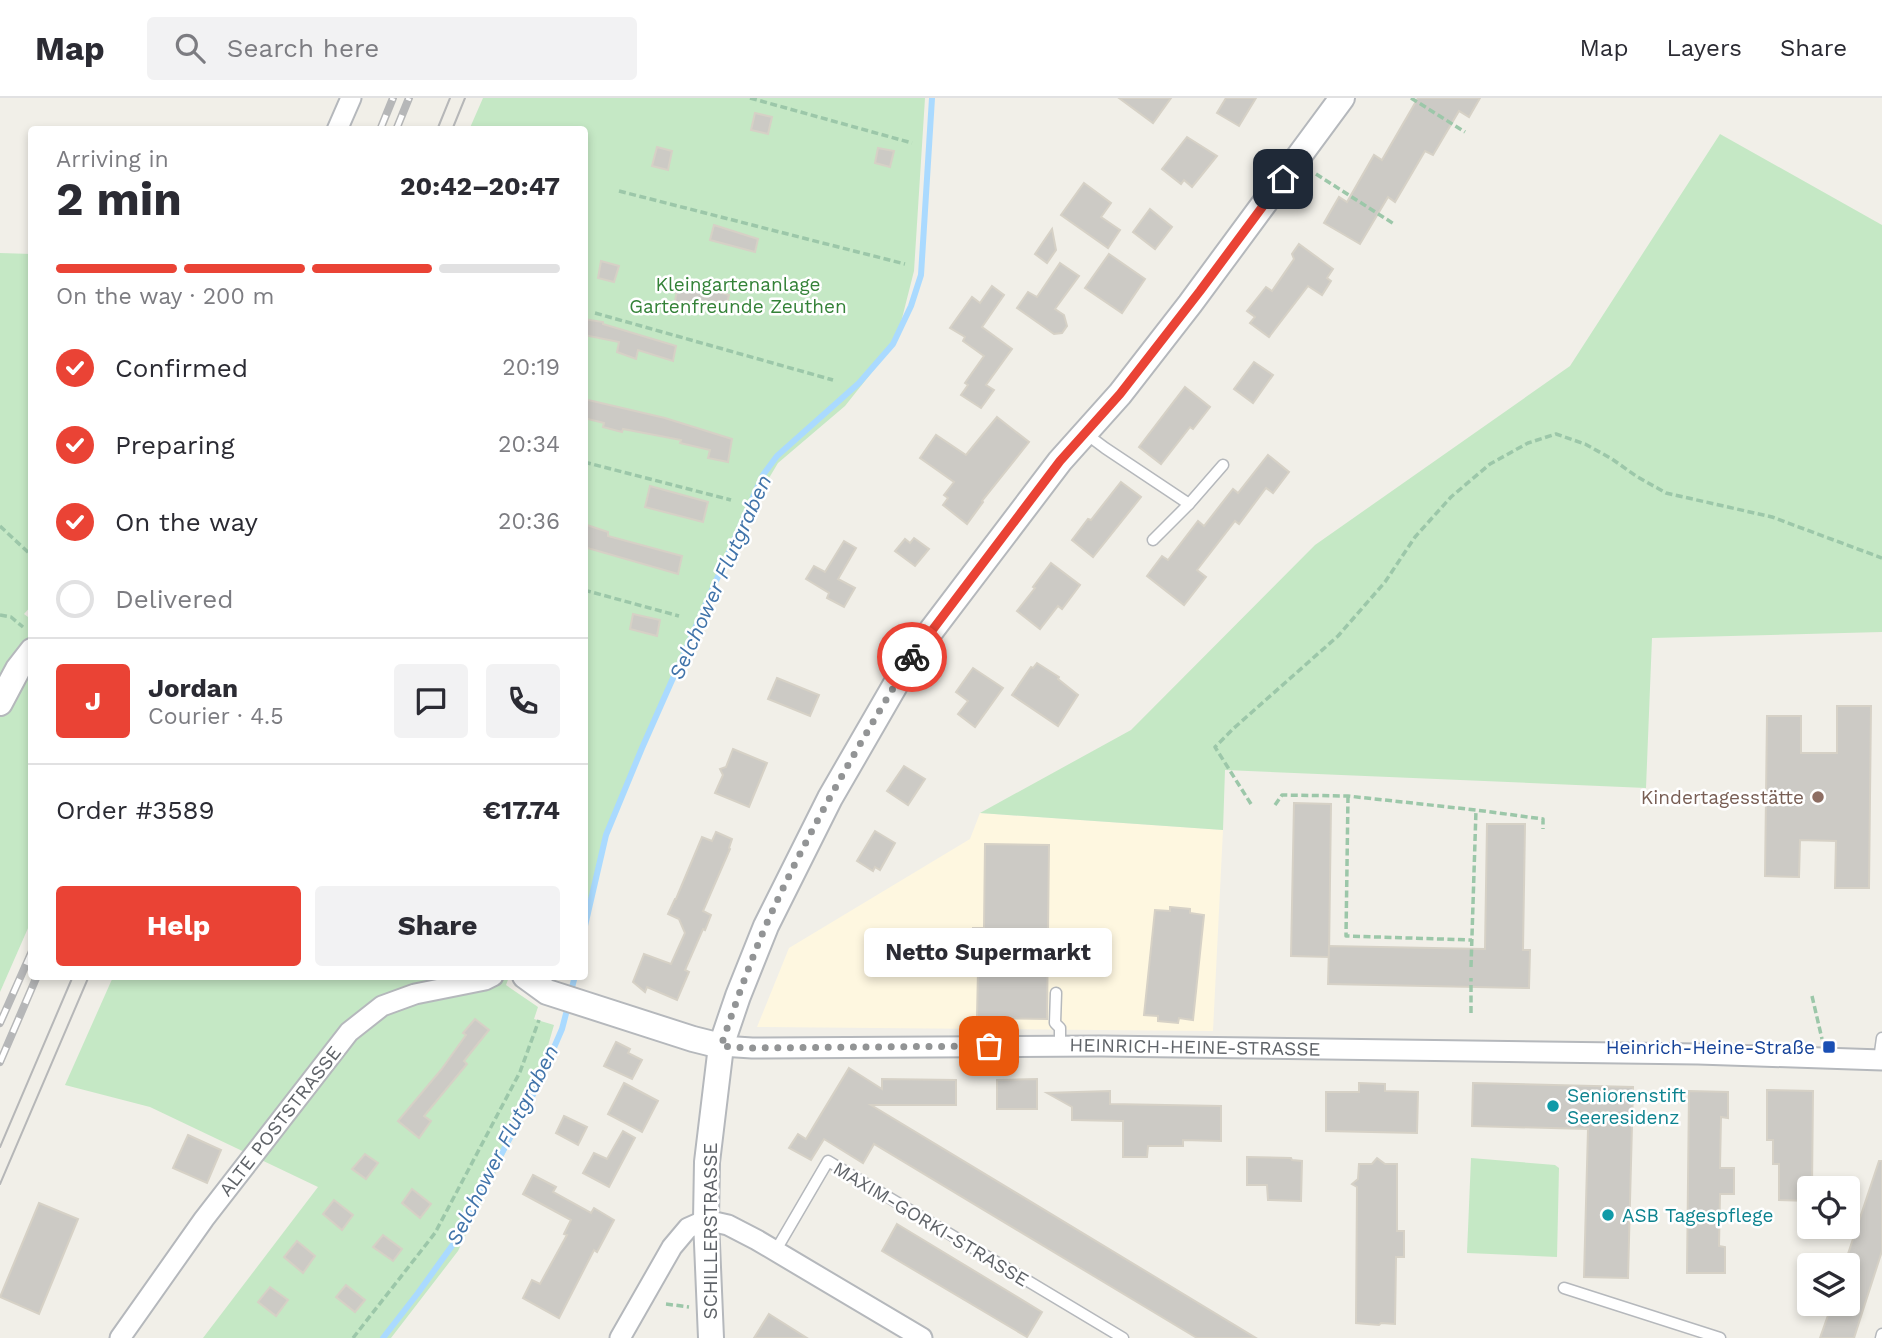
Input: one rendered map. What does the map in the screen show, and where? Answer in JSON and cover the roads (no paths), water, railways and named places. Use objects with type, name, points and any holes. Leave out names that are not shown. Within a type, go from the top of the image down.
[{"type":"street","points":[[339,126],[351,98]]},
{"type":"street","name":"SCHILLERSTRASSE","points":[[711,1338],[706,1162],[721,1046],[746,974],[777,901],[830,798],[912,656],[1060,461],[1120,394],[1182,314],[1342,98]]},
{"type":"street","points":[[0,703],[28,656]]},
{"type":"street","name":"ALTE POSTSTRASSE","points":[[120,1338],[204,1219],[349,1032],[382,1006],[415,995],[485,980]]},
{"type":"street","name":"HEINRICH-HEINE-STRASSE","points":[[530,980],[547,992],[593,1008],[721,1046],[752,1048],[1060,1046],[1698,1054],[1880,1060]]},
{"type":"street","points":[[620,1338],[672,1247],[688,1227],[706,1220],[728,1225],[776,1250],[922,1338]]},
{"type":"lane","points":[[1084,433],[1189,504]]},
{"type":"lane","points":[[1153,540],[1223,465]]},
{"type":"lane","points":[[1056,993],[1055,1023],[1060,1028],[1060,1046]]},
{"type":"lane","name":"HEINRICH-HEINE-STRASSE","points":[[1880,1060],[1882,1038]]},
{"type":"lane","name":"MAXIM-GORKI-STRASSE","points":[[776,1250],[828,1161],[1123,1338]]},
{"type":"lane","points":[[1564,1288],[1720,1338]]},
{"type":"waterway","name":"Selchower Flutgraben","points":[[588,913],[606,835],[763,475],[777,456],[859,383],[893,344],[911,306],[921,275],[932,98]]},
{"type":"waterway","name":"Selchower Flutgraben","points":[[570,995],[574,980]]},
{"type":"waterway","name":"Selchower Flutgraben","points":[[383,1338],[454,1243],[536,1089],[562,1029],[568,1006]]},
{"type":"tram line","points":[[439,126],[450,98]]},
{"type":"tram line","points":[[454,126],[465,98]]},
{"type":"tram line","points":[[0,1147],[71,980]]},
{"type":"tram line","points":[[0,1184],[87,980]]},
{"type":"railway","points":[[382,126],[393,98]]},
{"type":"railway","points":[[398,126],[409,98]]},
{"type":"railway","points":[[0,1023],[28,960]]},
{"type":"railway","points":[[0,1062],[35,980]]},
{"type":"place","name":"Kindertagesstätte","points":[[1818,797]]},
{"type":"place","name":"Netto Supermarkt","points":[[989,1046]]},
{"type":"place","name":"Heinrich-Heine-Straße","points":[[1829,1047]]},
{"type":"place","name":"Seniorenstift Seeresidenz","points":[[1553,1106]]},
{"type":"place","name":"ASB Tagespflege","points":[[1608,1215]]},
{"type":"park label","name":"Kleingartenanlage Gartenfreunde Zeuthen","points":[[738,295]]}]
